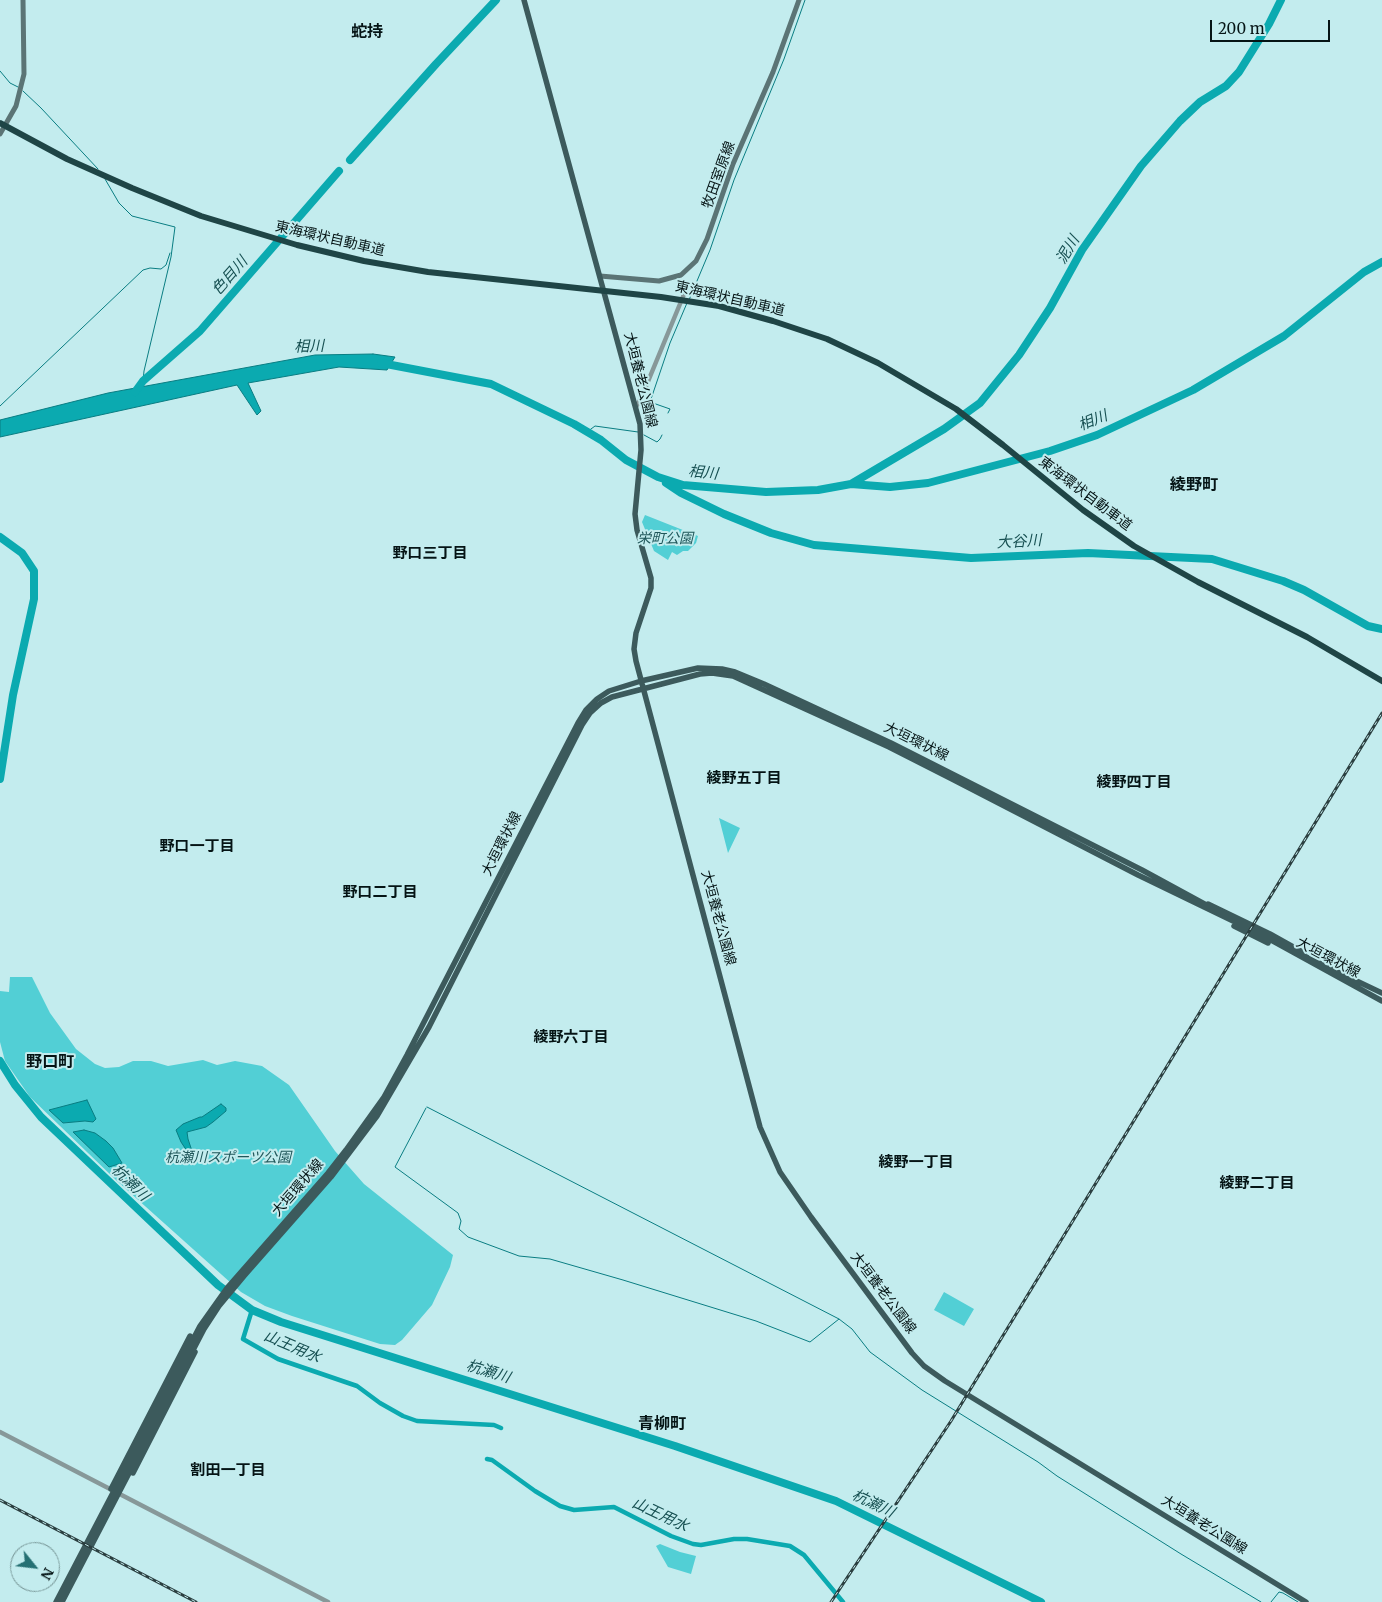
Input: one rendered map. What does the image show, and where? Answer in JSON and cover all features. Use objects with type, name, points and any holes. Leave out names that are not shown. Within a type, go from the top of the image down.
[{"type":"highway","name":"東海環状自動車道","points":[[0,122],[67,159],[141,192],[233,226],[298,245],[364,261],[428,272],[636,294],[700,303],[746,313],[800,329],[878,363],[913,382],[956,410],[1003,445],[1083,510],[1134,546],[1198,582],[1314,641],[1382,681]]},
{"type":"main road","points":[[0,134],[16,106],[24,74],[22,0]]},
{"type":"main road","name":"大垣養老公園線","points":[[524,0],[640,424],[641,450],[634,514],[651,578],[650,588],[639,621],[634,649],[760,1127],[780,1172],[912,1353],[934,1374],[1306,1602]]},
{"type":"main road","name":"牧田室原線","points":[[600,276],[659,281],[681,275],[696,261],[707,239],[733,164],[773,72],[799,0]]},
{"type":"main road","name":"大垣環状線","points":[[409,1057],[586,710],[597,698],[609,691],[641,681],[698,668],[717,668],[735,672],[798,699],[899,747],[1018,806],[1307,959],[1382,1001]]},
{"type":"main road","name":"大垣環状線","points":[[56,1602],[196,1337],[227,1288],[348,1152],[375,1115],[449,987],[586,719],[601,703],[612,697],[700,674],[712,673],[734,676],[889,747],[1202,904]]},
{"type":"main road","points":[[1202,904],[1245,932],[1307,959]]},
{"type":"main road","name":"大垣環状線","points":[[1307,959],[1382,993]]},
{"type":"main road","points":[[111,1489],[158,1396],[196,1337]]},
{"type":"main road","points":[[122,1495],[192,1360],[196,1337]]},
{"type":"main road","name":"大垣環状線","points":[[62,1602],[196,1337]]},
{"type":"street","points":[[636,407],[687,287]]},
{"type":"street","points":[[0,1432],[328,1602]]},
{"type":"green space","name":"栄町公園","points":[[645,515],[698,536],[696,543],[688,551],[683,551],[677,555],[672,552],[668,560],[654,551],[642,522]]},
{"type":"green space","points":[[719,818],[740,828],[728,853]]},
{"type":"green space","name":"杭瀬川スポーツ公園","points":[[10,977],[32,977],[50,1013],[76,1049],[95,1064],[105,1068],[119,1067],[133,1061],[151,1061],[168,1066],[203,1060],[217,1065],[235,1061],[262,1066],[289,1085],[335,1151],[364,1184],[453,1255],[450,1267],[432,1305],[402,1340],[395,1345],[380,1344],[265,1306],[241,1292],[117,1181],[30,1097],[5,1061],[0,1042],[0,991],[9,992]]},
{"type":"green space","points":[[944,1292],[974,1309],[964,1326],[934,1310]]},
{"type":"green space","points":[[660,1544],[696,1556],[691,1574],[668,1567],[656,1546]]},
{"type":"shaded area","points":[[373,354],[395,357],[387,370],[339,367],[248,383],[261,411],[257,415],[237,385],[0,437],[0,420],[108,393],[315,355]]},
{"type":"shaded area","points":[[87,1100],[96,1119],[93,1122],[63,1123],[49,1110]]},
{"type":"shaded area","points":[[221,1104],[226,1108],[226,1111],[213,1122],[206,1127],[187,1132],[192,1151],[191,1153],[187,1151],[176,1130],[183,1124],[202,1117]]},
{"type":"shaded area","points":[[84,1130],[95,1133],[106,1141],[113,1148],[122,1163],[109,1167],[73,1132]]},
{"type":"waterway","name":"色目川","points":[[350,160],[496,0]]},
{"type":"waterway","points":[[689,300],[710,250],[734,180],[784,59],[805,0]]},
{"type":"waterway","name":"泥川","points":[[851,484],[944,429],[980,403],[1019,355],[1050,308],[1082,250],[1141,166],[1180,121],[1200,102],[1226,86],[1239,72],[1269,24],[1281,0]]},
{"type":"waterway","points":[[0,71],[10,83],[18,87]]},
{"type":"waterway","points":[[23,91],[98,169]]},
{"type":"waterway","name":"色目川","points":[[135,392],[143,381],[200,331],[339,171]]},
{"type":"waterway","points":[[105,179],[119,203],[132,216],[175,227],[171,257],[143,381]]},
{"type":"waterway","points":[[0,406],[143,270],[150,268],[161,269],[166,265],[170,253]]},
{"type":"waterway","name":"相川","points":[[381,363],[491,384],[574,424],[601,440],[626,460],[658,477],[683,485],[766,492],[818,490],[851,484],[890,487],[928,483],[1050,451],[1097,435],[1193,390],[1284,336],[1364,272],[1382,262]]},
{"type":"waterway","points":[[668,413],[670,409],[650,402],[670,343],[687,303]]},
{"type":"waterway","points":[[587,432],[595,426],[638,432]]},
{"type":"waterway","points":[[644,435],[657,442],[662,435]]},
{"type":"waterway","name":"大谷川","points":[[666,483],[681,493],[724,514],[771,533],[814,545],[971,558],[1088,553],[1212,559],[1283,581],[1304,590],[1368,626],[1382,629]]},
{"type":"waterway","name":"杭瀬川","points":[[0,537],[22,553],[34,571],[34,599],[13,695],[0,779]]},
{"type":"waterway","name":"杭瀬川","points":[[0,1061],[15,1085],[41,1117],[218,1285],[252,1310],[281,1322],[675,1446],[836,1501],[1041,1602]]},
{"type":"waterway","points":[[427,1107],[839,1319]]},
{"type":"waterway","points":[[426,1108],[395,1167],[458,1213],[461,1221],[459,1229],[468,1237],[519,1256],[550,1259],[623,1280],[756,1321],[810,1342],[839,1319],[852,1329],[870,1352],[922,1390],[1181,1554],[1261,1602]]},
{"type":"waterway","name":"山王用水","points":[[252,1310],[243,1339],[278,1359],[357,1386],[380,1403],[403,1416],[417,1421],[494,1425],[501,1428]]},
{"type":"waterway","name":"山王用水","points":[[487,1459],[492,1460],[535,1491],[560,1506],[574,1510],[614,1507],[671,1536],[693,1544],[701,1545],[734,1539],[747,1539],[790,1546],[804,1555],[843,1602]]},
{"type":"waterway","points":[[1271,1602],[1279,1592],[1298,1602]]},
{"type":"railway","points":[[831,1602],[951,1421],[1382,713]]},
{"type":"railway","points":[[0,1500],[196,1602]]},
{"type":"district","name":"蛇持","points":[[367,32]]},
{"type":"district","name":"綾野町","points":[[1194,485]]},
{"type":"district","name":"野口三丁目","points":[[430,554]]},
{"type":"district","name":"綾野五丁目","points":[[744,779]]},
{"type":"district","name":"綾野四丁目","points":[[1134,783]]},
{"type":"district","name":"野口一丁目","points":[[197,847]]},
{"type":"district","name":"野口二丁目","points":[[380,893]]},
{"type":"district","name":"綾野六丁目","points":[[571,1038]]},
{"type":"district","name":"野口町","points":[[50,1062]]},
{"type":"district","name":"綾野一丁目","points":[[916,1163]]},
{"type":"district","name":"綾野二丁目","points":[[1257,1184]]},
{"type":"district","name":"青柳町","points":[[662,1424]]},
{"type":"district","name":"割田一丁目","points":[[228,1471]]}]
